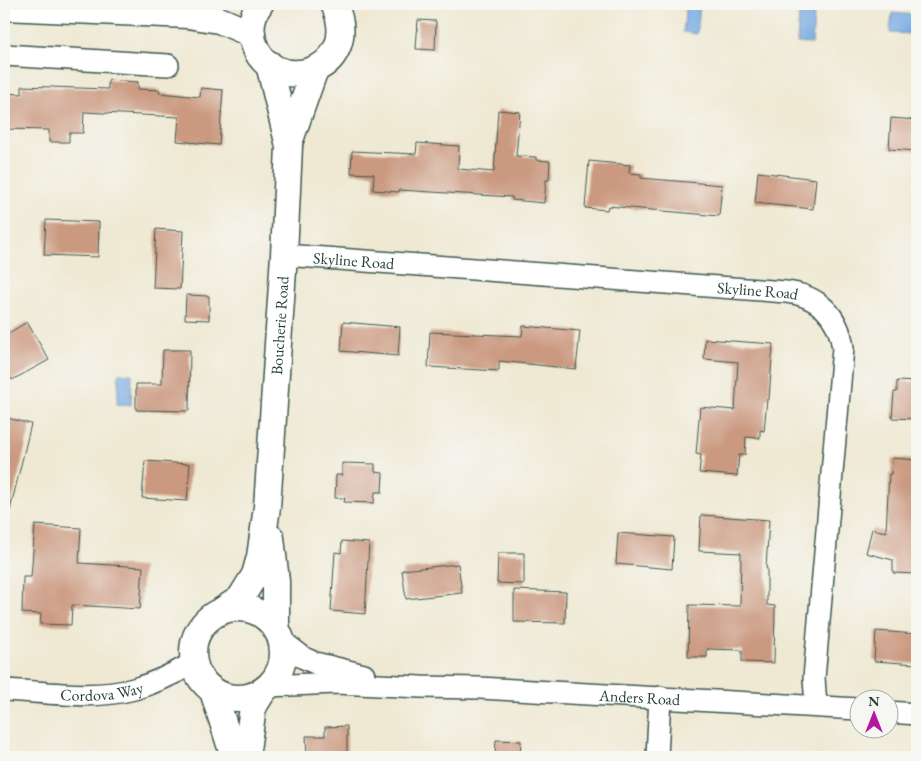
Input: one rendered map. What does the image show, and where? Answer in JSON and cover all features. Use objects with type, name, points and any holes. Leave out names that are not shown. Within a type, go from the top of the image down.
[{"type":"main road","points":[[4,6],[63,4]]},
{"type":"main road","points":[[4,6],[188,15],[219,20],[252,34],[253,18],[260,4]]},
{"type":"main road","name":"Boucherie Road","points":[[289,143],[316,69],[328,60],[339,44],[341,28],[339,15],[334,4]]},
{"type":"main road","name":"Boucherie Road","points":[[226,608],[240,599],[255,575],[260,557],[267,507],[284,255],[289,143],[269,64],[260,55],[254,44],[252,34]]},
{"type":"main road","points":[[269,64],[281,71],[291,73],[304,73],[316,69]]},
{"type":"main road","name":"Boucherie Road","points":[[267,507],[276,581],[279,634]]},
{"type":"main road","points":[[246,757],[253,708],[265,688],[276,677],[282,666],[284,653],[279,634],[267,617],[254,610],[240,607],[226,608],[215,613],[198,629],[193,646],[193,663],[200,679],[213,691],[222,696],[243,698],[265,688]]},
{"type":"main road","points":[[213,691],[234,757]]},
{"type":"street","points":[[4,55],[168,65]]},
{"type":"street","name":"Skyline Road","points":[[284,255],[786,292],[805,296],[822,305],[834,320],[842,339],[843,348],[814,678],[816,706]]},
{"type":"street","name":"Anders Road","points":[[279,634],[304,658],[315,664],[421,687]]},
{"type":"street","name":"Cordova Way","points":[[4,690],[93,695],[132,690],[156,682],[193,663]]},
{"type":"street","name":"Anders Road","points":[[265,688],[336,683],[479,688],[660,697],[742,704],[848,708]]},
{"type":"street","points":[[657,757],[660,697]]},
{"type":"street","points":[[898,713],[917,714]]},
{"type":"water","points":[[686,5],[700,6],[697,34],[683,32]]},
{"type":"water","points":[[799,13],[814,14],[812,44],[797,43]]},
{"type":"water","points":[[892,13],[917,15],[917,34],[890,33]]},
{"type":"water","points":[[119,373],[132,374],[131,405],[117,404]]},
{"type":"building","points":[[418,20],[436,21],[435,50],[416,49]]},
{"type":"building","points":[[108,80],[138,82],[138,89],[160,90],[159,93],[200,97],[201,88],[223,90],[219,145],[177,141],[179,117],[84,112],[83,133],[69,133],[69,142],[49,142],[49,130],[4,129],[4,93],[22,94],[22,86],[108,89]]},
{"type":"building","points":[[498,110],[520,112],[516,156],[536,157],[536,160],[550,161],[549,180],[546,180],[544,203],[512,200],[512,197],[373,190],[374,174],[351,173],[352,151],[416,154],[417,143],[459,146],[458,169],[494,172]]},
{"type":"building","points":[[891,118],[917,120],[917,151],[889,149]]},
{"type":"building","points":[[589,161],[630,165],[629,173],[641,174],[641,178],[722,185],[719,216],[608,206],[607,210],[585,208]]},
{"type":"building","points":[[758,172],[816,179],[813,209],[755,203]]},
{"type":"building","points":[[46,220],[99,222],[98,257],[44,255]]},
{"type":"building","points":[[156,229],[183,231],[180,289],[153,288]]},
{"type":"building","points":[[186,295],[209,296],[209,320],[185,319]]},
{"type":"building","points":[[27,322],[49,360],[12,380],[4,365],[4,336]]},
{"type":"building","points":[[343,322],[400,327],[398,356],[341,351]]},
{"type":"building","points":[[523,326],[580,331],[576,369],[499,361],[499,371],[428,367],[430,332],[522,336]]},
{"type":"building","points":[[705,339],[773,344],[769,399],[767,399],[764,431],[760,430],[760,438],[746,437],[745,455],[739,455],[737,476],[699,473],[701,455],[696,454],[700,407],[735,410],[738,362],[704,359]]},
{"type":"building","points":[[163,350],[190,350],[189,411],[136,410],[136,384],[162,384]]},
{"type":"building","points":[[897,381],[917,382],[917,419],[892,418]]},
{"type":"building","points":[[4,417],[31,424],[10,510],[4,509]]},
{"type":"building","points":[[892,458],[917,460],[915,535],[917,535],[917,574],[893,573],[893,560],[866,553],[872,529],[886,532],[889,474],[891,474]]},
{"type":"building","points":[[145,461],[190,464],[187,501],[142,498]]},
{"type":"building","points":[[342,463],[375,464],[375,472],[383,473],[382,492],[375,492],[374,503],[344,502],[345,498],[335,498],[336,475],[342,475]]},
{"type":"building","points":[[701,515],[769,520],[766,568],[767,605],[775,606],[774,663],[742,662],[742,650],[707,649],[707,657],[688,657],[689,605],[740,606],[741,553],[699,551]]},
{"type":"building","points":[[35,525],[81,528],[79,563],[143,567],[140,609],[72,605],[71,625],[40,624],[41,614],[22,613],[23,577],[31,577]]},
{"type":"building","points":[[618,533],[674,537],[672,569],[616,564]]},
{"type":"building","points":[[342,541],[369,543],[365,614],[331,611],[335,552],[341,553]]},
{"type":"building","points":[[498,553],[524,553],[524,584],[497,583]]},
{"type":"building","points":[[458,564],[462,593],[406,599],[402,570]]},
{"type":"building","points":[[514,590],[566,592],[565,623],[514,622]]},
{"type":"building","points":[[876,631],[917,634],[917,664],[874,661]]},
{"type":"building","points":[[347,726],[347,757],[307,757],[306,736],[325,736],[325,727]]},
{"type":"building","points":[[496,740],[521,741],[520,757],[495,757]]}]
